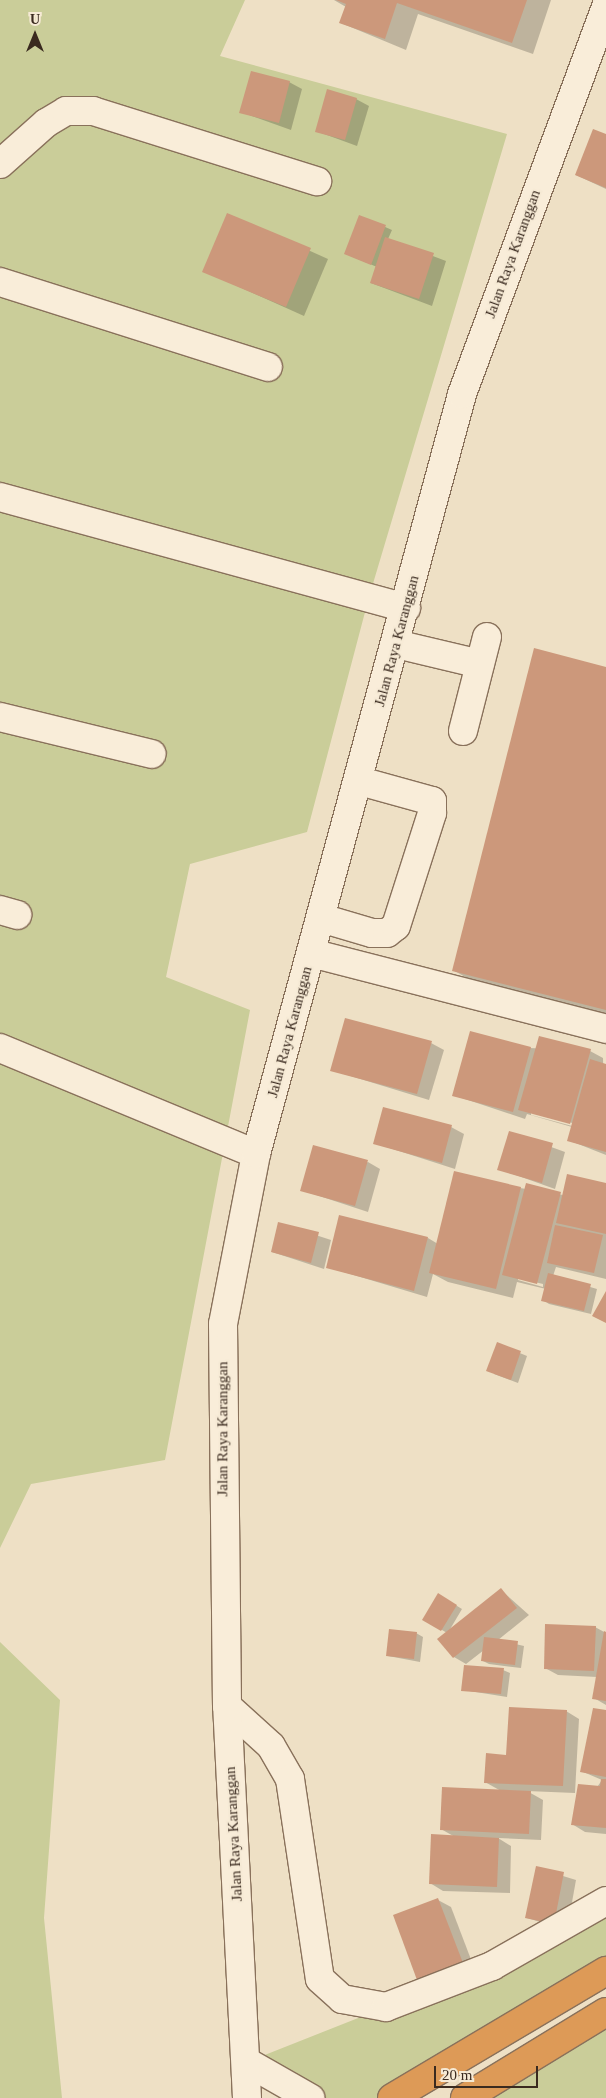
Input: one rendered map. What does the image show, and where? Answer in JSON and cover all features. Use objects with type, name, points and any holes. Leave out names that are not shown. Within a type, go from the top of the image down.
[{"type":"highway","points":[[392,2098],[606,1971]]},
{"type":"highway","points":[[465,2098],[606,2012]]},
{"type":"street","name":"Jalan Raya Karanggan","points":[[247,2098],[247,2062],[227,1706],[223,1324],[256,1154],[360,781],[462,394],[606,6]]},
{"type":"street","points":[[0,164],[46,123],[66,111],[93,111],[317,181]]},
{"type":"street","points":[[0,282],[268,367]]},
{"type":"street","points":[[0,496],[406,608]]},
{"type":"street","points":[[463,731],[487,637]]},
{"type":"street","points":[[396,644],[480,664]]},
{"type":"street","points":[[0,717],[152,754]]},
{"type":"street","points":[[321,918],[372,933],[387,933],[396,926],[432,813],[432,800],[360,781]]},
{"type":"street","points":[[311,953],[606,1029]]},
{"type":"street","points":[[0,1048],[256,1154]]},
{"type":"street","points":[[227,1706],[271,1746],[290,1779],[320,1979],[342,1999],[386,2007],[492,1966],[606,1901]]},
{"type":"street","points":[[247,2062],[310,2098]]},
{"type":"green space","points":[[0,0],[245,0],[220,56],[507,134],[369,597],[307,832],[190,864],[166,977],[250,1010],[165,1460],[31,1484],[0,1548]]},
{"type":"green space","points":[[0,1642],[60,1700],[44,1918],[62,2098],[0,2098]]},
{"type":"green space","points":[[606,1901],[606,1971],[392,2098],[316,2098],[247,2062],[386,2007]]},
{"type":"green space","points":[[606,2012],[606,2098],[465,2098]]},
{"type":"building","points":[[336,0],[527,0],[512,43],[397,3],[385,39],[339,23],[346,4]]},
{"type":"building","points":[[251,71],[290,81],[279,123],[239,113]]},
{"type":"building","points":[[327,89],[357,98],[345,140],[315,132]]},
{"type":"building","points":[[593,129],[606,134],[606,188],[575,175]]},
{"type":"building","points":[[227,213],[311,248],[286,307],[202,272]]},
{"type":"building","points":[[359,215],[386,225],[371,265],[344,254]]},
{"type":"building","points":[[385,237],[434,253],[419,299],[370,283]]},
{"type":"building","points":[[534,648],[606,667],[606,1010],[452,971]]},
{"type":"building","points":[[345,1018],[432,1041],[417,1094],[330,1071]]},
{"type":"building","points":[[470,1031],[531,1047],[513,1112],[452,1096]]},
{"type":"building","points":[[539,1036],[591,1049],[570,1124],[518,1110]]},
{"type":"building","points":[[590,1059],[606,1064],[606,1152],[567,1141]]},
{"type":"building","points":[[383,1107],[452,1125],[442,1163],[373,1144]]},
{"type":"building","points":[[509,1131],[553,1143],[542,1183],[497,1170]]},
{"type":"building","points":[[313,1145],[368,1160],[355,1206],[300,1191]]},
{"type":"building","points":[[454,1171],[521,1187],[496,1289],[429,1273]]},
{"type":"building","points":[[567,1174],[606,1183],[606,1234],[556,1223]]},
{"type":"building","points":[[526,1183],[561,1192],[537,1284],[502,1275]]},
{"type":"building","points":[[339,1215],[428,1237],[414,1291],[326,1268]]},
{"type":"building","points":[[278,1222],[319,1232],[311,1263],[271,1252]]},
{"type":"building","points":[[555,1225],[603,1235],[594,1273],[547,1263]]},
{"type":"building","points":[[548,1273],[591,1284],[584,1311],[541,1301]]},
{"type":"building","points":[[606,1291],[606,1323],[592,1316]]},
{"type":"building","points":[[497,1342],[521,1351],[511,1380],[486,1371]]},
{"type":"building","points":[[501,1588],[517,1608],[453,1658],[437,1639]]},
{"type":"building","points":[[438,1593],[457,1605],[441,1631],[422,1620]]},
{"type":"building","points":[[545,1624],[596,1626],[594,1671],[544,1669]]},
{"type":"building","points":[[389,1629],[417,1632],[414,1659],[386,1656]]},
{"type":"building","points":[[604,1631],[606,1632],[606,1701],[592,1699]]},
{"type":"building","points":[[484,1637],[518,1641],[515,1665],[481,1661]]},
{"type":"building","points":[[464,1665],[504,1668],[501,1694],[461,1691]]},
{"type":"building","points":[[509,1707],[567,1710],[563,1786],[484,1783],[486,1753],[506,1755]]},
{"type":"building","points":[[593,1708],[606,1710],[606,1777],[580,1772]]},
{"type":"building","points":[[601,1779],[606,1779],[606,1828],[571,1825],[578,1784],[600,1786]]},
{"type":"building","points":[[442,1787],[531,1791],[529,1834],[440,1830]]},
{"type":"building","points":[[431,1834],[499,1838],[497,1887],[429,1884]]},
{"type":"building","points":[[536,1866],[564,1872],[554,1924],[525,1918]]},
{"type":"building","points":[[438,1898],[463,1963],[417,1980],[393,1915]]}]
